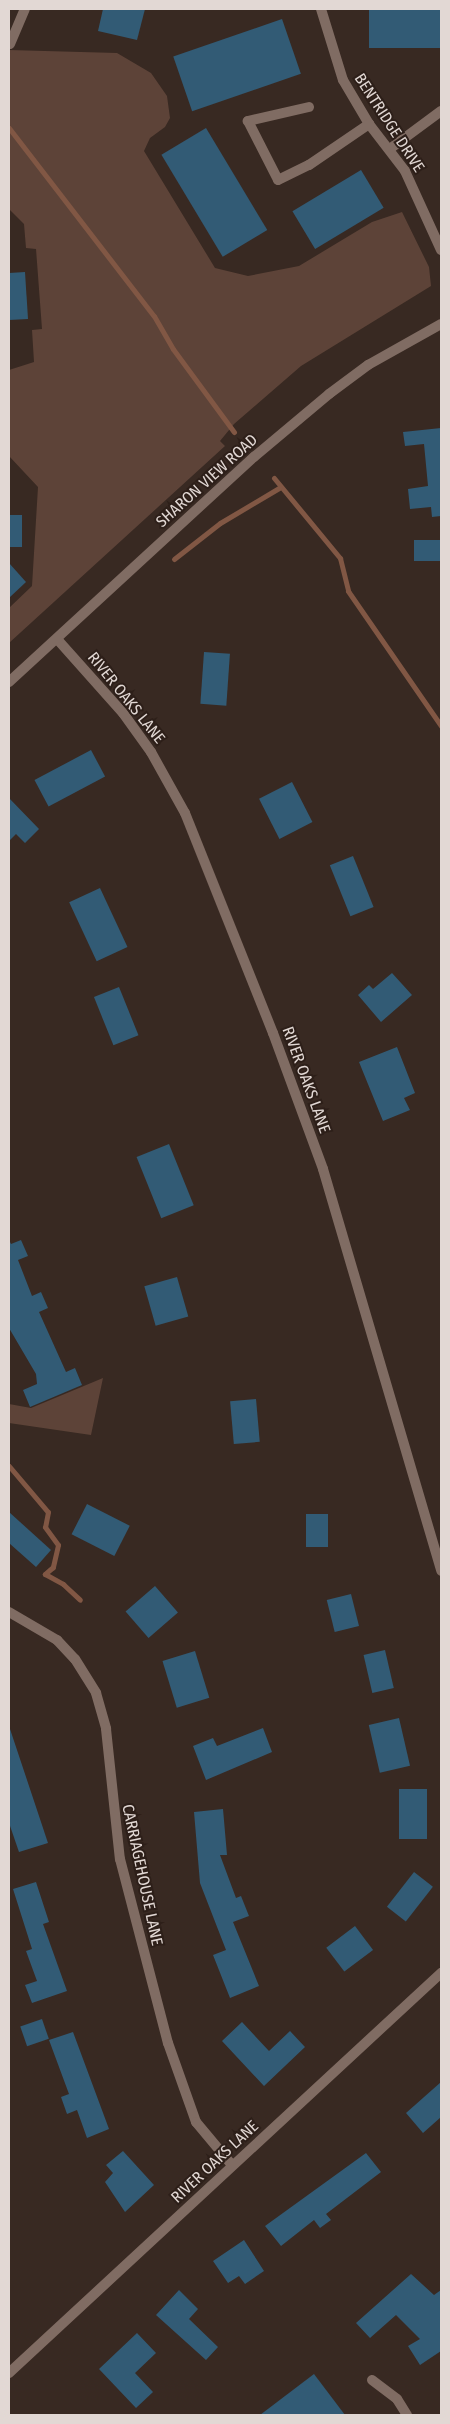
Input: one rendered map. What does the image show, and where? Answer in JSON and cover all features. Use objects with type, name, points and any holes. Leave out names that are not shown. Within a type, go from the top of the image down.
[{"type":"street","points":[[10,44],[25,9]]},
{"type":"street","name":"BENTRIDGE DRIVE","points":[[321,9],[334,58],[369,124],[391,148],[405,171],[441,250]]},
{"type":"street","points":[[309,107],[248,121],[278,180],[309,165],[369,124]]},
{"type":"street","points":[[391,148],[441,111]]},
{"type":"street","name":"SHARON VIEW ROAD","points":[[9,682],[254,457],[322,400],[368,365],[441,324]]},
{"type":"street","name":"RIVER OAKS LANE","points":[[57,639],[146,744],[185,813],[273,1033],[323,1169],[441,1571]]},
{"type":"street","name":"CARRIAGEHOUSE LANE","points":[[9,1612],[57,1640],[76,1659],[96,1693],[106,1729],[120,1859],[168,2043],[196,2122],[232,2165]]},
{"type":"street","name":"RIVER OAKS LANE","points":[[9,2373],[441,1973]]},
{"type":"street","points":[[372,2380],[397,2399],[407,2415]]},
{"type":"shaded area","points":[[9,50],[117,53],[151,73],[167,96],[170,118],[165,127],[150,138],[144,151],[215,268],[248,276],[299,266],[372,222],[402,212],[429,267],[431,286],[301,366],[234,424],[220,441],[225,446],[9,643],[9,608],[32,586],[38,487],[9,456],[9,370],[34,362],[32,330],[42,329],[36,249],[26,248],[24,224],[9,209]]},
{"type":"shaded area","points":[[103,1378],[91,1435],[9,1423],[9,1404],[31,1408]]},
{"type":"building","points":[[103,9],[145,9],[137,40],[98,31]]},
{"type":"building","points":[[369,10],[441,10],[441,48],[369,48]]},
{"type":"building","points":[[282,19],[301,74],[192,111],[173,56]]},
{"type":"building","points":[[206,128],[267,230],[223,257],[161,155]]},
{"type":"building","points":[[361,170],[384,208],[315,249],[292,211]]},
{"type":"building","points":[[25,272],[28,319],[9,320],[9,273]]},
{"type":"building","points":[[441,428],[441,516],[432,517],[431,507],[410,509],[408,489],[428,486],[424,444],[405,446],[403,432]]},
{"type":"building","points":[[9,515],[22,515],[22,547],[9,547]]},
{"type":"building","points":[[414,540],[441,540],[441,561],[414,561]]},
{"type":"building","points":[[9,563],[26,582],[9,598]]},
{"type":"building","points":[[204,652],[230,654],[226,706],[200,704]]},
{"type":"building","points":[[91,750],[105,776],[49,807],[34,780]]},
{"type":"building","points":[[292,782],[312,822],[279,839],[259,799]]},
{"type":"building","points":[[9,798],[39,829],[25,843],[16,834],[9,841]]},
{"type":"building","points":[[353,856],[374,907],[350,916],[330,865]]},
{"type":"building","points":[[100,888],[127,947],[97,961],[69,902]]},
{"type":"building","points":[[392,973],[412,995],[381,1022],[358,995],[369,985],[373,989]]},
{"type":"building","points":[[119,987],[138,1035],[113,1045],[94,997]]},
{"type":"building","points":[[397,1047],[415,1093],[404,1098],[410,1110],[383,1121],[359,1062]]},
{"type":"building","points":[[169,1144],[194,1205],[161,1218],[137,1157]]},
{"type":"building","points":[[9,1240],[11,1244],[21,1240],[28,1256],[18,1260],[32,1296],[41,1292],[48,1308],[39,1312],[66,1372],[75,1368],[82,1385],[30,1407],[23,1390],[37,1384],[36,1374],[9,1328]]},
{"type":"building","points":[[177,1277],[188,1316],[156,1326],[144,1286]]},
{"type":"building","points":[[256,1399],[260,1442],[234,1444],[230,1401]]},
{"type":"building","points":[[87,1504],[130,1526],[114,1556],[72,1534]]},
{"type":"building","points":[[9,1512],[51,1550],[36,1567],[9,1543]]},
{"type":"building","points":[[306,1514],[328,1514],[328,1547],[306,1547]]},
{"type":"building","points":[[155,1586],[178,1612],[149,1638],[126,1612]]},
{"type":"building","points":[[351,1594],[359,1626],[335,1632],[327,1600]]},
{"type":"building","points":[[385,1650],[394,1688],[372,1693],[364,1655]]},
{"type":"building","points":[[195,1651],[209,1698],[177,1708],[162,1661]]},
{"type":"building","points":[[399,1718],[410,1766],[380,1773],[369,1725]]},
{"type":"building","points":[[9,1726],[48,1843],[19,1852],[9,1823]]},
{"type":"building","points":[[263,1728],[272,1752],[206,1780],[193,1746],[213,1738],[217,1746]]},
{"type":"building","points":[[399,1789],[427,1789],[427,1839],[399,1839]]},
{"type":"building","points":[[223,1809],[227,1855],[220,1855],[236,1898],[241,1896],[249,1916],[233,1922],[259,1986],[230,1998],[213,1955],[226,1950],[200,1883],[194,1812]]},
{"type":"building","points":[[414,1872],[433,1887],[406,1921],[387,1907]]},
{"type":"building","points":[[36,1882],[49,1922],[43,1924],[67,1991],[32,2003],[25,1985],[37,1981],[26,1951],[32,1949],[13,1889]]},
{"type":"building","points":[[355,1926],[373,1950],[344,1972],[326,1948]]},
{"type":"building","points":[[42,2019],[49,2039],[27,2046],[20,2026]]},
{"type":"building","points":[[242,2022],[269,2051],[290,2031],[305,2047],[264,2086],[222,2041]]},
{"type":"building","points":[[73,2032],[109,2129],[87,2138],[77,2110],[67,2114],[61,2097],[69,2094],[49,2040]]},
{"type":"building","points":[[441,2082],[441,2117],[423,2133],[406,2113]]},
{"type":"building","points":[[123,2151],[154,2185],[125,2212],[105,2182],[113,2173],[106,2165]]},
{"type":"building","points":[[366,2153],[381,2172],[326,2214],[331,2220],[320,2228],[314,2220],[281,2246],[265,2226]]},
{"type":"building","points":[[244,2240],[264,2271],[245,2284],[239,2276],[228,2283],[213,2261]]},
{"type":"building","points":[[411,2274],[434,2295],[441,2290],[441,2351],[420,2365],[408,2346],[420,2339],[396,2315],[370,2338],[356,2323]]},
{"type":"building","points":[[179,2290],[198,2309],[189,2319],[218,2347],[206,2360],[156,2315]]},
{"type":"building","points":[[137,2333],[156,2353],[135,2373],[153,2392],[136,2408],[99,2369]]},
{"type":"building","points":[[314,2374],[345,2415],[260,2415]]},
{"type":"waterway","points":[[9,128],[154,316],[173,349],[234,432]]},
{"type":"waterway","points":[[274,478],[340,558],[348,591],[441,726]]},
{"type":"waterway","points":[[174,559],[220,523],[279,488]]},
{"type":"waterway","points":[[9,1466],[48,1512],[45,1527],[58,1545],[53,1567],[45,1574],[63,1584],[80,1600]]}]
